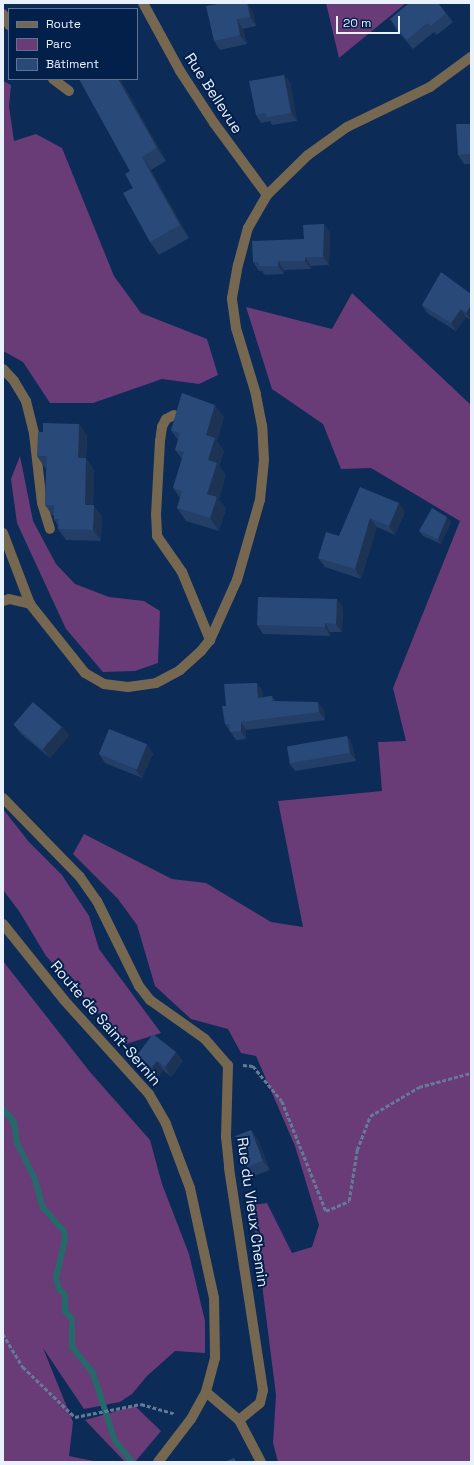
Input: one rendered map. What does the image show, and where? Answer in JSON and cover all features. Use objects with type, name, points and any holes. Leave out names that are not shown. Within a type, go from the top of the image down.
[{"type":"street","name":"Rue Bellevue","points":[[143,3],[180,71],[214,123],[267,195]]},
{"type":"street","points":[[3,14],[8,23]]},
{"type":"street","points":[[3,534],[30,604],[85,673],[104,684],[128,687],[156,683],[180,670],[210,640],[237,580],[260,500],[264,460],[262,426],[256,394],[236,328],[232,298],[238,265],[248,228],[267,195],[308,155],[347,127],[430,87],[471,57]]},
{"type":"street","points":[[54,80],[69,91]]},
{"type":"street","points":[[3,369],[14,381],[26,401],[34,434],[42,503],[50,529]]},
{"type":"street","points":[[174,414],[166,419],[162,426],[156,514],[157,536],[182,572],[210,640]]},
{"type":"street","points":[[3,600],[9,599],[30,604]]},
{"type":"street","points":[[3,798],[80,877],[97,901],[139,986],[150,1000],[205,1039],[228,1065]]},
{"type":"street","name":"Route de Saint-Sernin","points":[[3,924],[64,1000],[149,1094],[166,1124],[190,1188],[214,1298],[215,1358],[206,1392],[191,1419],[159,1461]]},
{"type":"street","name":"Rue du Vieux Chemin","points":[[228,1065],[226,1137],[228,1168],[264,1390],[260,1403],[240,1420]]},
{"type":"street","points":[[206,1392],[240,1420],[261,1462]]},
{"type":"path","points":[[228,1065],[253,1066],[282,1101],[326,1211],[349,1201],[357,1150],[370,1116],[419,1087],[471,1073]]},
{"type":"path","points":[[3,1334],[24,1367],[75,1417],[141,1404],[191,1419]]},
{"type":"green space","points":[[326,3],[406,3],[339,58]]},
{"type":"green space","points":[[3,81],[11,85],[9,106],[14,141],[36,134],[62,148],[114,276],[141,313],[207,339],[218,375],[199,384],[162,379],[93,403],[50,403],[23,362],[3,351]]},
{"type":"green space","points":[[352,293],[471,405],[471,1462],[278,1462],[273,1443],[276,1395],[252,1205],[267,1203],[292,1253],[312,1247],[319,1225],[295,1146],[256,1056],[241,1053],[228,1029],[191,1019],[155,986],[137,925],[118,899],[73,854],[84,834],[172,879],[206,883],[271,922],[303,927],[278,801],[382,791],[378,742],[406,741],[393,688],[460,521],[371,468],[341,469],[323,424],[272,389],[246,307],[332,329]]},
{"type":"green space","points":[[20,456],[33,521],[56,564],[75,584],[109,597],[144,601],[160,611],[158,663],[135,671],[103,672],[66,629],[17,523],[11,479]]},
{"type":"green space","points":[[3,809],[29,842],[62,875],[89,916],[99,949],[161,1033],[126,1044],[46,956],[19,911],[3,890]]},
{"type":"green space","points":[[3,961],[90,1072],[150,1140],[162,1184],[189,1254],[205,1321],[205,1353],[175,1351],[147,1376],[132,1394],[120,1402],[84,1409],[43,1348],[73,1422],[69,1456],[98,1462],[3,1462]]},
{"type":"green space","points":[[135,1406],[161,1431],[135,1462],[125,1462],[85,1420]]},
{"type":"building","points":[[223,3],[247,3],[250,17],[237,19],[240,35],[214,41],[206,6]]},
{"type":"building","points":[[409,3],[438,3],[446,13],[431,26],[427,23],[407,40],[390,19]]},
{"type":"building","points":[[284,75],[291,113],[267,117],[266,113],[256,115],[249,81]]},
{"type":"building","points":[[80,80],[119,80],[157,148],[142,157],[180,225],[150,242],[123,193],[133,188],[125,174],[130,171]]},
{"type":"building","points":[[456,124],[471,124],[471,154],[458,155]]},
{"type":"building","points":[[324,224],[323,257],[305,257],[305,261],[278,261],[278,266],[259,266],[259,262],[253,262],[252,241],[304,239],[303,225]]},
{"type":"building","points":[[441,272],[471,294],[471,305],[466,313],[461,309],[451,323],[422,305]]},
{"type":"building","points":[[182,393],[215,405],[206,435],[215,438],[208,460],[217,463],[207,494],[217,497],[210,518],[177,508],[182,491],[173,488],[184,452],[175,450],[180,433],[171,430]]},
{"type":"building","points":[[43,423],[79,424],[78,458],[86,458],[85,505],[94,505],[93,530],[58,529],[59,519],[54,519],[54,505],[45,505],[47,456],[37,456],[38,432],[43,432]]},
{"type":"building","points":[[360,487],[399,503],[389,526],[370,518],[355,569],[318,558],[326,532],[339,536]]},
{"type":"building","points":[[432,508],[447,517],[438,539],[419,531]]},
{"type":"building","points":[[258,597],[337,599],[336,624],[325,623],[325,627],[257,625]]},
{"type":"building","points":[[257,683],[258,698],[272,696],[272,701],[318,702],[319,712],[241,722],[241,731],[230,732],[229,724],[225,724],[222,706],[226,706],[224,684]]},
{"type":"building","points":[[33,702],[62,727],[42,750],[13,725]]},
{"type":"building","points":[[109,729],[147,744],[137,769],[99,754]]},
{"type":"building","points":[[347,736],[350,753],[290,763],[287,747]]},
{"type":"building","points":[[153,1034],[176,1052],[165,1067],[157,1061],[152,1067],[137,1055]]},
{"type":"building","points":[[251,1130],[263,1161],[247,1167],[235,1136]]},
{"type":"building","points":[[234,1458],[236,1462],[224,1462]]},
{"type":"waterway","points":[[3,1109],[14,1122],[17,1143],[35,1179],[42,1206],[64,1231],[65,1239],[56,1278],[59,1289],[65,1295],[65,1311],[72,1319],[72,1347],[93,1373],[115,1441],[132,1462]]}]
